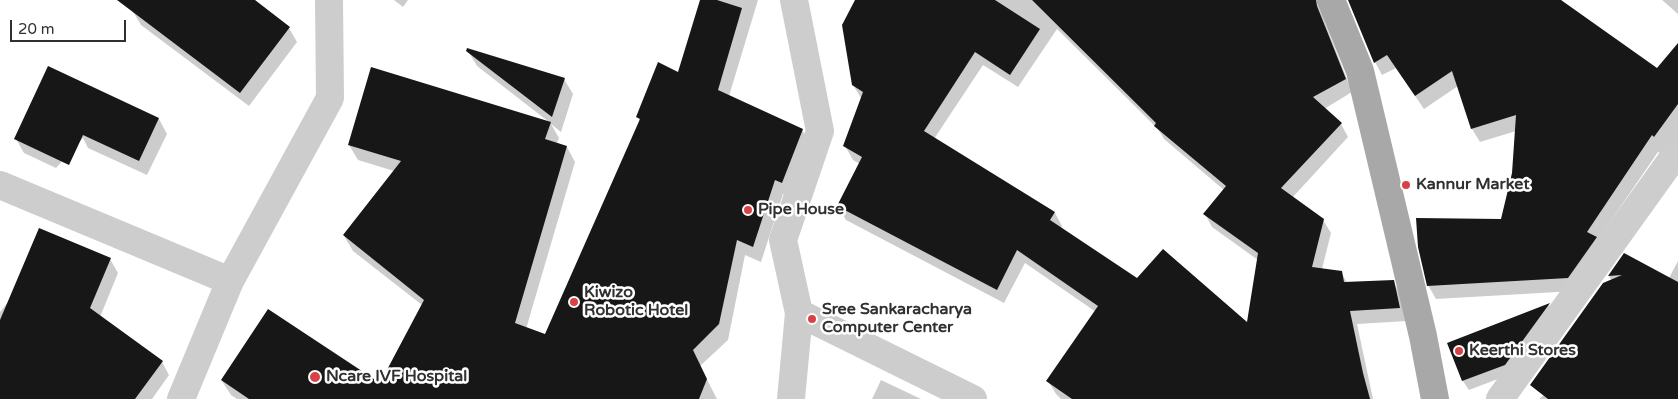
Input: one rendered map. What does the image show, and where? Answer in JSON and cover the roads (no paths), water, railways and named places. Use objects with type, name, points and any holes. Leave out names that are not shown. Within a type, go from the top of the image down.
[{"type":"main road","points":[[1331,0],[1360,71],[1423,336],[1435,399]]},
{"type":"street","points":[[182,399],[230,281],[330,98],[328,0]]},
{"type":"street","points":[[791,399],[799,313],[783,240],[820,130],[794,0]]},
{"type":"street","points":[[1500,399],[1678,151]]},
{"type":"street","points":[[0,185],[230,281]]},
{"type":"street","points":[[799,313],[973,399]]},
{"type":"place","name":"Kannur Market","points":[[1406,185]]},
{"type":"place","name":"Pipe House","points":[[748,210]]},
{"type":"place","name":"Kiwizo Robotic Hotel","points":[[574,302]]},
{"type":"place","name":"Sree Sankaracharya Computer Center","points":[[812,319]]},
{"type":"place","name":"Keerthi Stores","points":[[1459,351]]},
{"type":"place","name":"Ncare IVF Hospital","points":[[315,377]]}]
